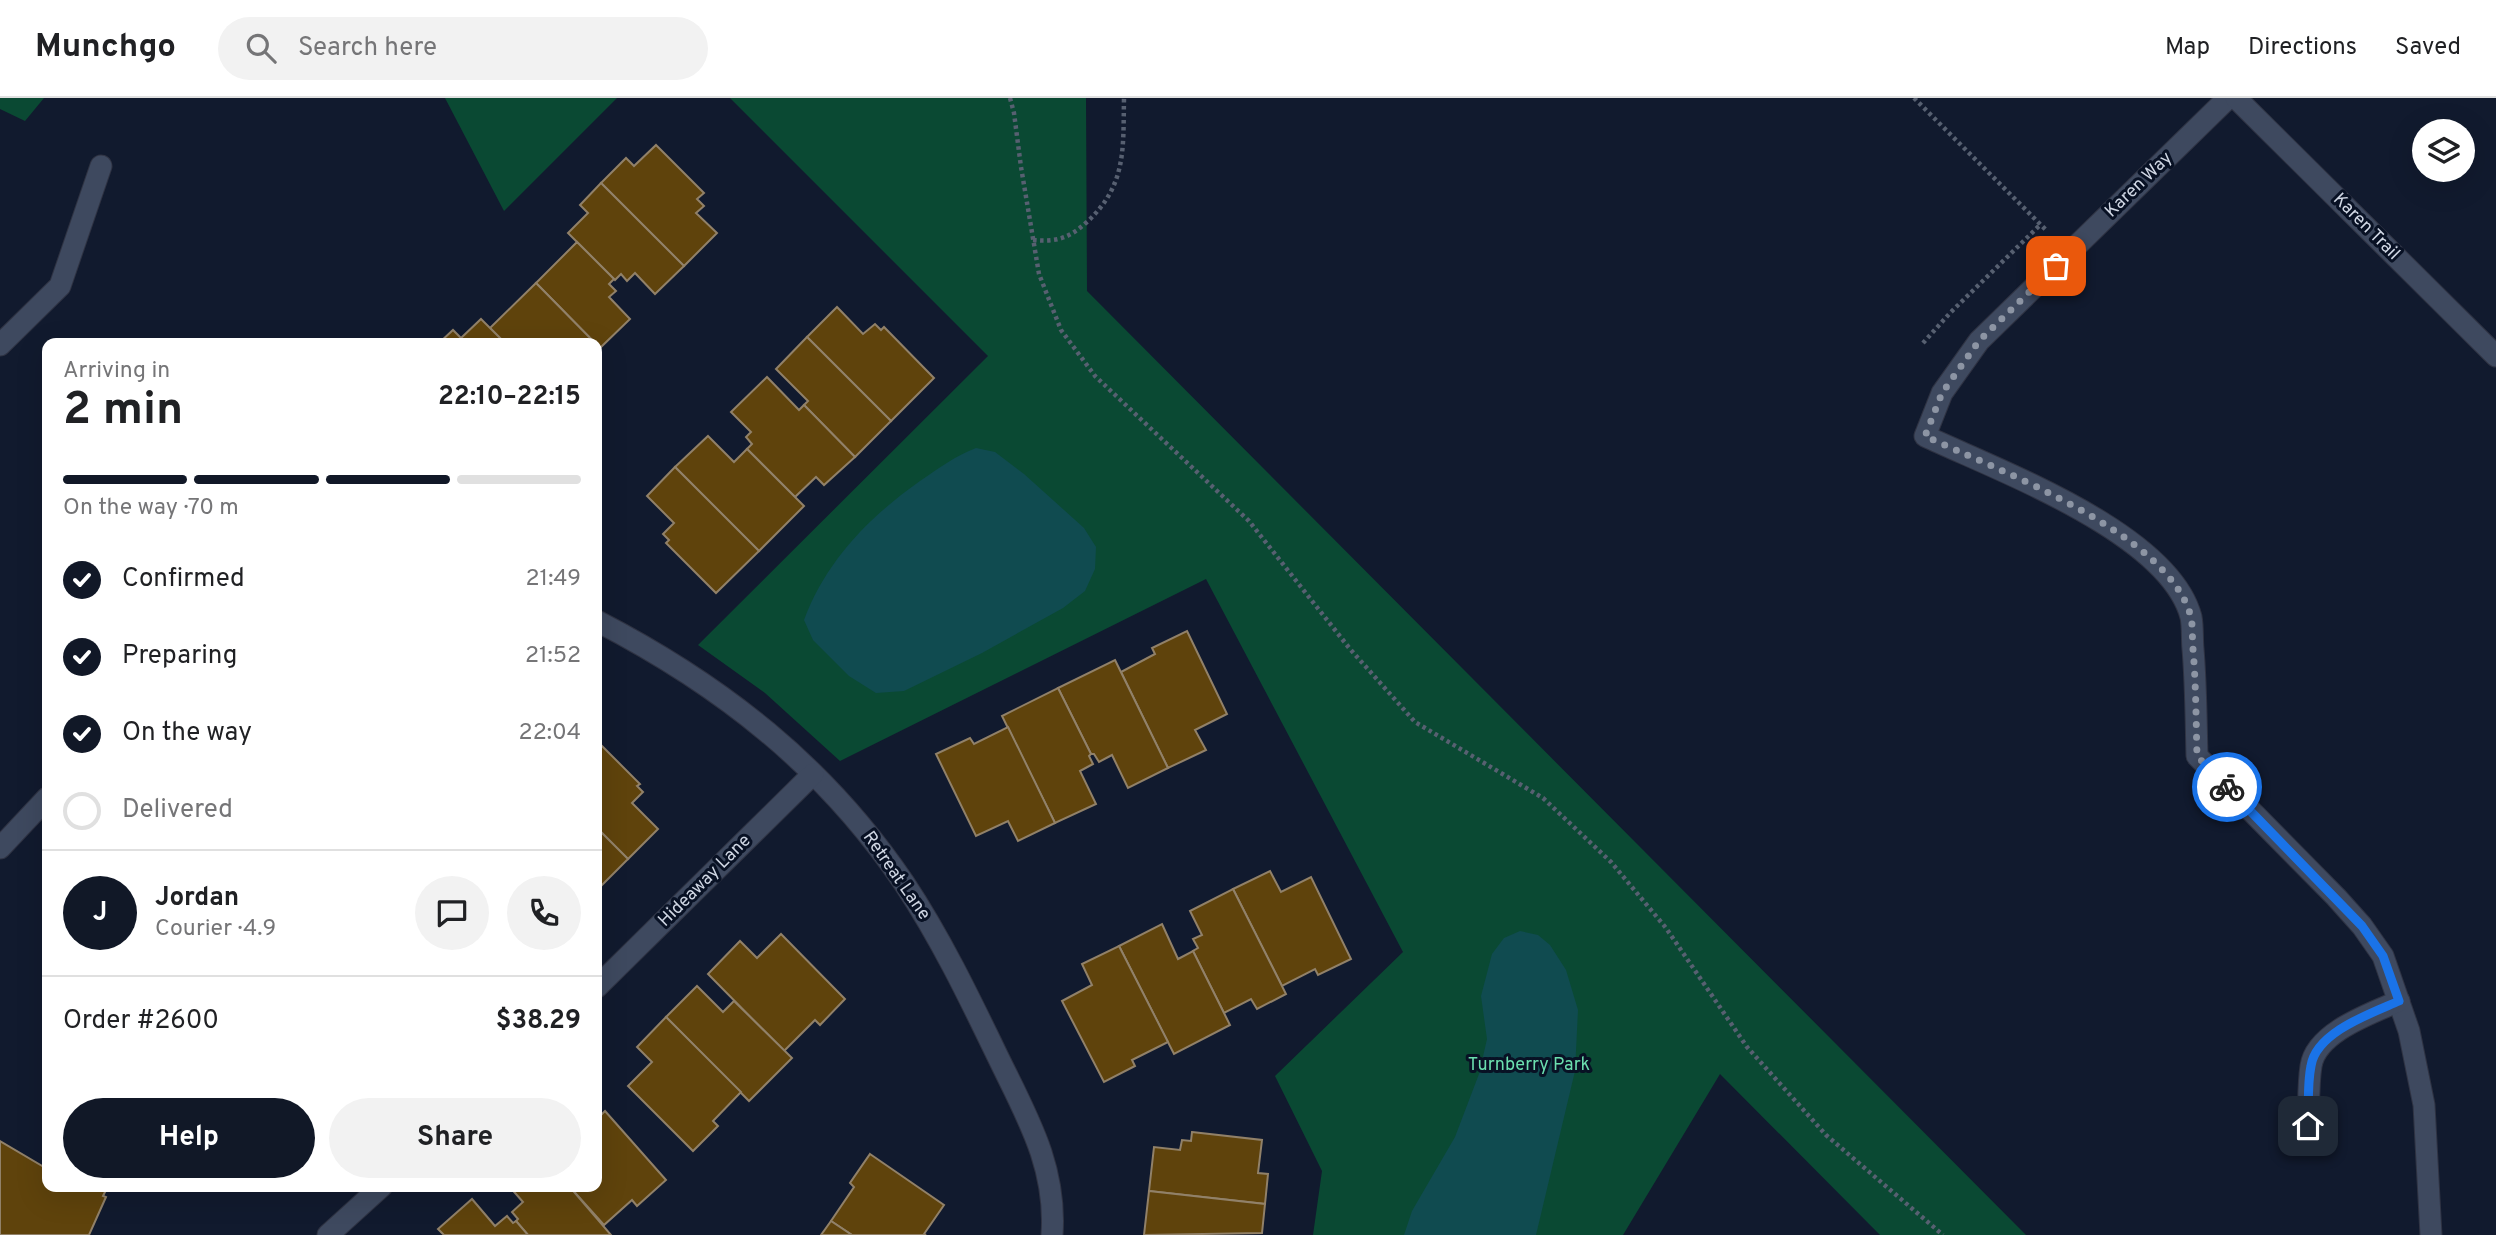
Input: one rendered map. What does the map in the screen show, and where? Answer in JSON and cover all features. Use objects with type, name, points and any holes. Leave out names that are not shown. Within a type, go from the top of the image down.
[{"type":"street","name":"Karen Way","points":[[2228,98],[1979,341],[1942,393],[1925,436],[2084,510],[2154,560],[2179,589],[2191,618],[2197,756],[2362,926],[2383,956],[2399,1001]]},
{"type":"street","name":"Karen Trail","points":[[2236,98],[2496,356]]},
{"type":"street","points":[[0,345],[61,286],[101,166]]},
{"type":"street","name":"Retreat Lane","points":[[602,624],[678,665],[715,690],[769,733],[844,806],[882,853],[948,956],[1042,1152],[1052,1188],[1052,1235]]},
{"type":"street","name":"Hideaway Lane","points":[[602,982],[813,774]]},
{"type":"street","points":[[0,848],[42,803]]},
{"type":"street","points":[[2308,1126],[2311,1063],[2325,1042],[2358,1019],[2399,1001],[2409,1031],[2424,1105],[2431,1235]]},
{"type":"street","points":[[328,1235],[375,1192]]},
{"type":"path","points":[[1010,98],[1040,274],[1061,330],[1095,376],[1249,521],[1350,649],[1415,722],[1543,798],[1611,862],[1666,928],[1747,1047],[1826,1135],[1943,1235]]},
{"type":"path","points":[[1034,240],[1046,241],[1072,236],[1101,209],[1116,185],[1123,148],[1124,98]]},
{"type":"path","points":[[1914,98],[2050,233]]},
{"type":"path","points":[[1923,343],[2041,224]]},
{"type":"green space","points":[[0,98],[44,98],[25,121],[0,109]]},
{"type":"green space","points":[[445,98],[617,98],[504,211]]},
{"type":"green space","name":"Turnberry Park","points":[[730,98],[1086,98],[1087,291],[2026,1235],[1880,1235],[1720,1074],[1623,1235],[1313,1235],[1322,1171],[1275,1076],[1403,952],[1206,579],[840,761],[765,693],[698,645],[988,356]]},
{"type":"shaded area","points":[[976,448],[995,452],[1024,474],[1084,528],[1096,547],[1095,569],[1085,591],[1063,608],[982,653],[904,691],[876,693],[849,676],[813,640],[804,620],[824,578],[867,525],[920,481]]},
{"type":"shaded area","points":[[1520,931],[1538,935],[1550,945],[1566,970],[1578,1010],[1575,1071],[1536,1235],[1404,1235],[1412,1211],[1455,1137],[1479,1074],[1487,1039],[1481,996],[1492,954],[1504,938]]},
{"type":"building","points":[[656,145],[704,193],[697,199],[704,206],[696,213],[717,233],[684,266],[601,183],[626,158],[634,166]]},
{"type":"building","points":[[601,183],[684,266],[655,294],[635,273],[627,281],[621,274],[615,280],[568,233],[588,213],[580,205]]},
{"type":"building","points":[[577,242],[614,279],[609,284],[616,291],[609,297],[630,319],[602,346],[602,338],[590,338],[536,283]]},
{"type":"building","points":[[536,283],[590,338],[500,338],[490,328]]},
{"type":"building","points":[[837,307],[863,334],[875,324],[881,330],[884,327],[934,378],[891,421],[807,337]]},
{"type":"building","points":[[481,319],[500,338],[461,338]]},
{"type":"building","points":[[453,330],[461,338],[444,338]]},
{"type":"building","points":[[807,337],[891,421],[855,457],[804,405],[808,401],[776,369]]},
{"type":"building","points":[[767,377],[799,410],[804,405],[855,457],[824,485],[816,477],[795,497],[747,449],[752,444],[746,437],[751,432],[731,412]]},
{"type":"building","points":[[708,436],[734,462],[747,449],[804,506],[759,551],[675,467]]},
{"type":"building","points":[[675,467],[759,551],[716,593],[666,543],[669,540],[663,534],[674,523],[647,496]]},
{"type":"building","points":[[1187,631],[1227,714],[1195,730],[1206,750],[1168,768],[1121,672],[1155,654],[1152,648]]},
{"type":"building","points":[[1115,660],[1168,768],[1128,788],[1112,755],[1099,762],[1094,754],[1091,754],[1058,688]]},
{"type":"building","points":[[1058,688],[1091,754],[1089,756],[1093,764],[1080,771],[1096,804],[1055,823],[1002,716]]},
{"type":"building","points":[[1008,727],[1055,823],[1018,841],[1008,821],[976,836],[936,754],[970,738],[974,744]]},
{"type":"building","points":[[602,746],[640,784],[637,786],[643,792],[632,803],[658,829],[628,859],[602,833]]},
{"type":"building","points":[[602,833],[628,859],[602,885]]},
{"type":"building","points":[[1270,871],[1281,892],[1311,877],[1351,959],[1318,975],[1315,969],[1282,986],[1233,889]]},
{"type":"building","points":[[1233,889],[1286,994],[1257,1009],[1251,999],[1224,1013],[1193,951],[1198,948],[1193,939],[1202,935],[1190,911]]},
{"type":"building","points":[[1162,924],[1178,959],[1193,951],[1230,1025],[1174,1054],[1119,946]]},
{"type":"building","points":[[781,934],[845,999],[820,1025],[815,1020],[784,1051],[708,974],[740,941],[757,958]]},
{"type":"building","points":[[1119,946],[1168,1042],[1132,1060],[1135,1066],[1104,1082],[1062,1001],[1092,985],[1082,964]]},
{"type":"building","points":[[697,986],[723,1012],[734,1001],[792,1058],[749,1101],[666,1017]]},
{"type":"building","points":[[666,1017],[741,1092],[713,1121],[718,1126],[693,1151],[628,1086],[652,1062],[637,1047]]},
{"type":"building","points":[[605,1111],[666,1180],[637,1206],[632,1200],[604,1225],[574,1192],[602,1192],[602,1114]]},
{"type":"building","points":[[1192,1132],[1262,1140],[1258,1173],[1268,1174],[1265,1204],[1149,1191],[1154,1147],[1180,1150],[1182,1140],[1191,1141]]},
{"type":"building","points":[[0,1141],[42,1166],[42,1192],[105,1192],[103,1196],[106,1197],[89,1235],[0,1235]]},
{"type":"building","points":[[870,1154],[944,1205],[924,1234],[926,1235],[852,1235],[831,1221],[854,1187],[850,1183]]},
{"type":"building","points":[[1149,1191],[1265,1204],[1262,1233],[1144,1235]]},
{"type":"building","points":[[514,1192],[574,1192],[611,1235],[528,1235],[512,1212],[523,1202]]},
{"type":"building","points":[[472,1199],[495,1226],[507,1216],[513,1223],[516,1221],[528,1235],[444,1235],[438,1229]]},
{"type":"building","points":[[831,1221],[852,1235],[821,1235]]},
{"type":"way so far","points":[[2056,266],[1979,341],[1942,393],[1925,436],[2084,510],[2154,560],[2179,589],[2191,618],[2197,756],[2227,787]]},
{"type":"route","points":[[2227,787],[2362,926],[2383,956],[2399,1001],[2358,1019],[2325,1042],[2311,1063],[2308,1126]]}]
